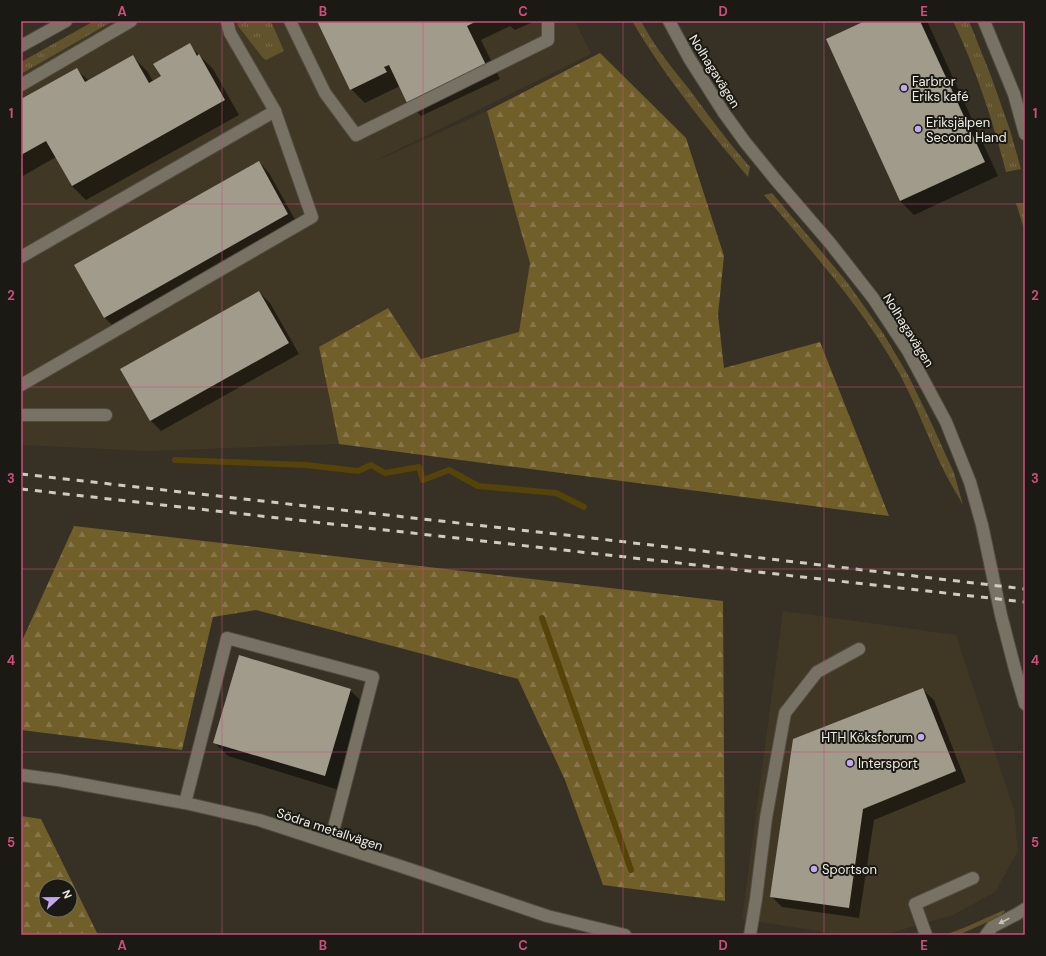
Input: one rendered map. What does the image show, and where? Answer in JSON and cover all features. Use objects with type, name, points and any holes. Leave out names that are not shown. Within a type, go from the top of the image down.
[{"type":"street","points":[[21,46],[66,21]]},
{"type":"street","points":[[21,84],[131,21]]},
{"type":"street","points":[[21,385],[312,217],[275,111],[230,33],[227,21]]},
{"type":"street","points":[[290,21],[325,93],[356,135],[548,40],[548,21]]},
{"type":"street","name":"Nolhagavägen","points":[[668,21],[689,58],[724,113],[745,142],[873,298],[908,351],[946,422],[970,482],[982,524],[1001,615],[1025,704]]},
{"type":"street","points":[[984,21],[1020,93],[1025,134]]},
{"type":"street","points":[[21,257],[275,111]]},
{"type":"street","points":[[21,415],[106,415]]},
{"type":"street","points":[[185,803],[227,638],[373,677],[330,843]]},
{"type":"street","points":[[750,935],[766,818],[785,713],[817,672],[859,649]]},
{"type":"street","name":"Södra metallvägen","points":[[21,775],[58,780],[185,803],[259,820],[547,916],[625,935]]},
{"type":"street","points":[[926,935],[915,904],[973,878]]},
{"type":"street","points":[[986,935],[992,927],[1025,909]]},
{"type":"shaded area","points":[[113,21],[575,21],[591,54],[367,165],[487,111],[531,263],[519,332],[420,359],[388,308],[319,347],[339,444],[148,451],[21,445],[21,74]]},
{"type":"shaded area","points":[[783,611],[956,635],[1014,810],[1018,851],[995,892],[953,915],[887,934],[844,935],[742,919]]},
{"type":"green space","points":[[94,21],[113,21],[21,74],[21,62]]},
{"type":"green space","points":[[237,21],[271,21],[284,51],[266,60],[238,26]]},
{"type":"green space","points":[[632,21],[641,21],[664,56],[726,138],[750,167],[748,177],[672,82]]},
{"type":"green space","points":[[953,21],[969,21],[991,76],[1010,130],[1021,169],[1006,172],[983,95]]},
{"type":"green space","points":[[600,53],[686,138],[724,256],[718,315],[724,368],[820,342],[889,516],[339,444],[319,347],[388,308],[421,359],[519,332],[530,263],[487,111]]},
{"type":"green space","points":[[772,193],[847,282],[883,333],[908,375],[930,420],[954,473],[963,505],[944,471],[908,390],[880,341],[865,319],[816,256],[764,195]]},
{"type":"green space","points":[[1016,203],[1025,203],[1025,232]]},
{"type":"green space","points":[[74,526],[723,601],[725,901],[603,885],[565,780],[518,679],[256,610],[213,617],[182,750],[21,730],[21,643]]},
{"type":"green space","points":[[21,816],[41,819],[70,878],[38,878],[38,918],[78,918],[78,894],[98,935],[21,935]]},
{"type":"green space","points":[[1004,910],[1005,912],[992,920],[963,933],[957,935],[945,935],[966,927]]},
{"type":"building","points":[[317,21],[477,21],[467,26],[486,65],[407,103],[389,65],[384,67],[387,72],[350,90]]},
{"type":"building","name":"Eriksjälpen Second Hand","points":[[865,21],[920,21],[985,162],[900,201],[826,39]]},
{"type":"building","points":[[190,43],[197,56],[199,54],[225,100],[72,186],[46,141],[21,155],[21,99],[77,68],[85,82],[133,55],[149,83],[161,76],[153,64]]},
{"type":"building","points":[[259,161],[288,214],[104,318],[74,265]]},
{"type":"building","points":[[259,291],[289,343],[150,421],[120,369]]},
{"type":"building","points":[[239,655],[351,689],[325,776],[213,743]]},
{"type":"building","name":"Intersport","points":[[923,688],[956,771],[863,809],[849,908],[770,897],[793,739]]},
{"type":"waterway","points":[[175,460],[306,465],[358,471],[371,465],[385,473],[419,467],[423,480],[449,470],[478,486],[556,493],[584,507]]},
{"type":"waterway","points":[[542,618],[631,870]]},
{"type":"railway","points":[[21,474],[583,537],[1025,589]]},
{"type":"railway","points":[[21,489],[1025,602]]},
{"type":"place","name":"Farbror Eriks kafé","points":[[904,88]]},
{"type":"place","name":"Eriksjälpen Second Hand","points":[[918,129]]},
{"type":"place","name":"HTH Köksforum","points":[[921,737]]},
{"type":"place","name":"Intersport","points":[[850,763]]},
{"type":"place","name":"Sportson","points":[[814,869]]}]
